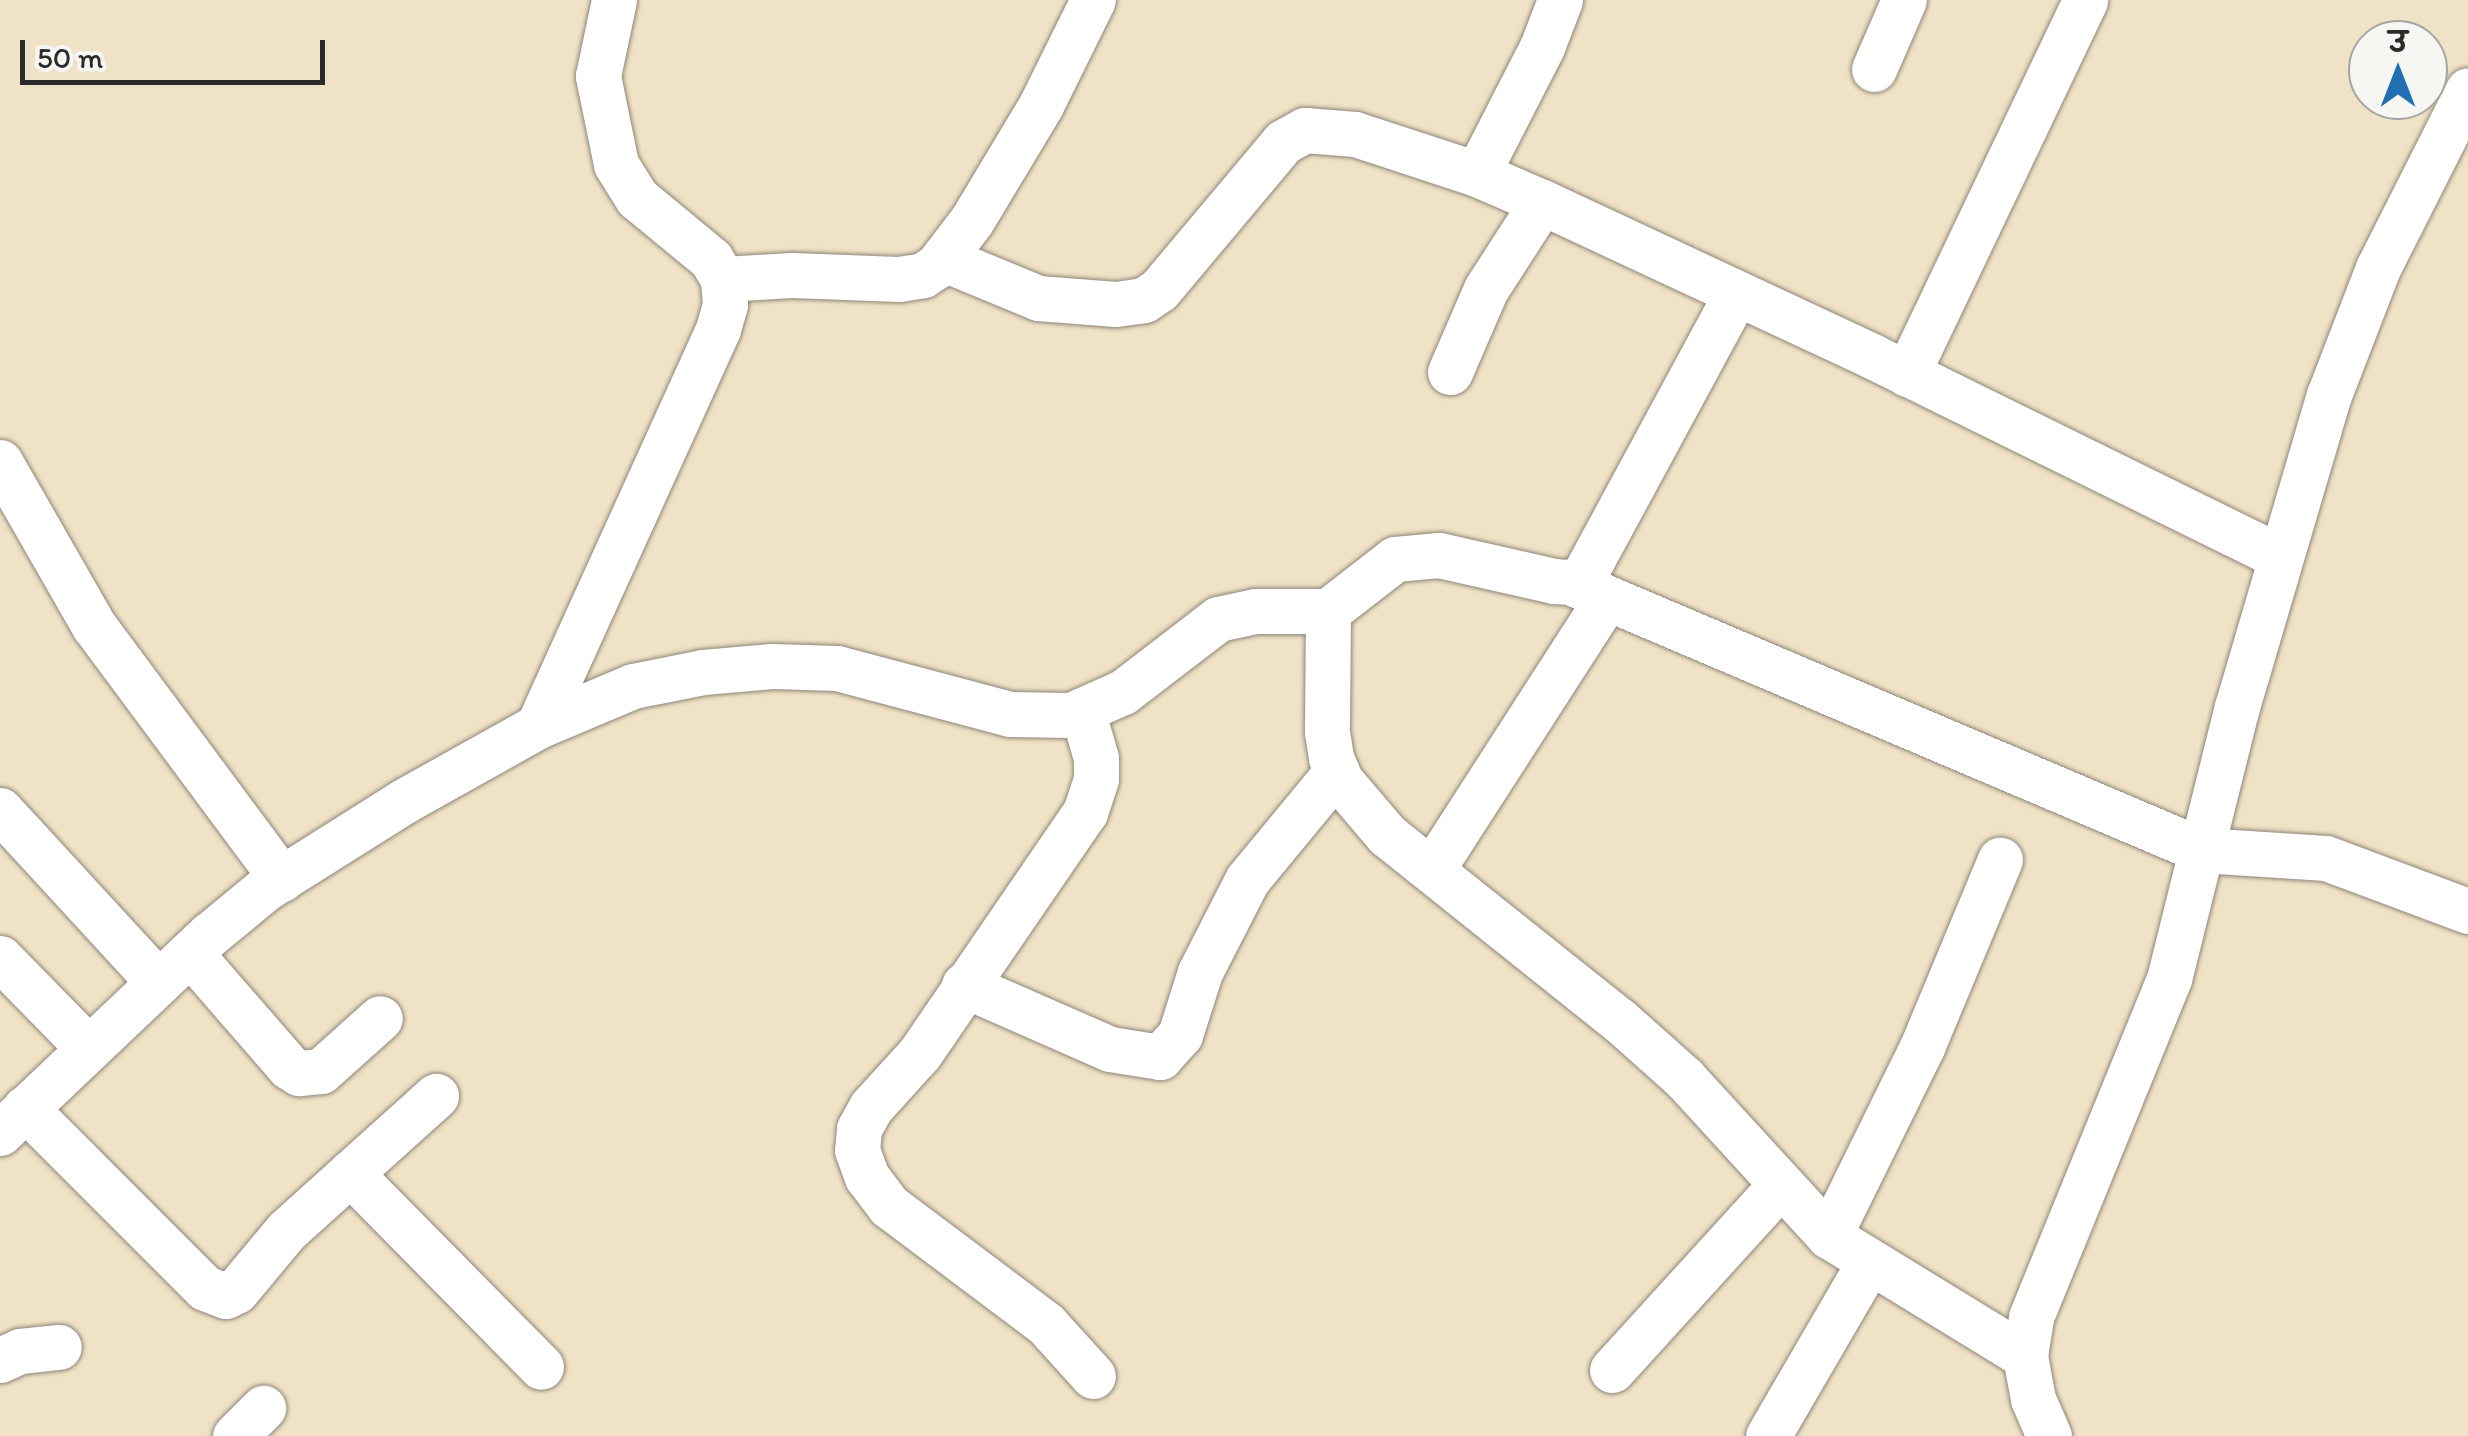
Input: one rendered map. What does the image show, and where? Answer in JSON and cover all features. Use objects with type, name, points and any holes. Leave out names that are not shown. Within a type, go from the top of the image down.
[{"type":"street","points":[[538,726],[718,329],[724,304],[723,279],[710,259],[637,198],[616,164],[598,76],[614,0]]},
{"type":"street","points":[[723,279],[792,274],[900,279],[923,275],[944,259],[1041,105],[1093,0]]},
{"type":"street","points":[[1477,174],[1542,46],[1560,0]]},
{"type":"street","points":[[1874,69],[1904,0]]},
{"type":"street","points":[[1907,374],[2086,0]]},
{"type":"street","points":[[2049,1436],[2033,1399],[2025,1356],[2030,1317],[2044,1275],[2169,979],[2200,850],[2328,396],[2378,268],[2468,90]]},
{"type":"street","points":[[944,259],[1038,298],[1134,303],[1159,290],[1284,142],[1305,130],[1355,134],[1477,174],[1542,202],[1907,374],[2280,557]]},
{"type":"street","points":[[1450,372],[1486,289],[1542,202]]},
{"type":"street","points":[[1433,868],[1589,590],[1590,569],[1736,294]]},
{"type":"street","points":[[0,462],[94,626],[282,878]]},
{"type":"street","points":[[436,1096],[286,1232],[236,1292],[215,1294],[12,1120],[174,967],[282,878],[404,801],[538,726],[633,686],[703,672],[772,666],[856,671],[1010,714],[1083,712],[1123,692],[1199,633],[1234,613],[1328,611],[1377,570],[1410,557],[1472,559],[1589,590],[2200,850],[2326,858],[2468,910]]},
{"type":"street","points":[[1328,611],[1327,732],[1337,771],[1387,835],[1433,868],[1684,1078],[1830,1236],[1868,1264],[2025,1356]]},
{"type":"street","points":[[1083,712],[1096,758],[1094,794],[920,1052],[872,1107],[859,1129],[857,1150],[866,1178],[888,1206],[1046,1324],[1093,1376]]},
{"type":"street","points":[[964,985],[1110,1048],[1160,1057],[1180,1035],[1200,972],[1247,880],[1337,771]]},
{"type":"street","points":[[0,810],[299,1073],[320,1071],[380,1018]]},
{"type":"street","points":[[1830,1236],[1922,1046],[2000,860]]},
{"type":"street","points":[[0,958],[88,1048]]},
{"type":"street","points":[[350,1174],[540,1367]]},
{"type":"street","points":[[1612,1370],[1781,1184]]},
{"type":"street","points":[[1768,1436],[1868,1264]]},
{"type":"street","points":[[0,1360],[20,1351],[59,1347]]}]
